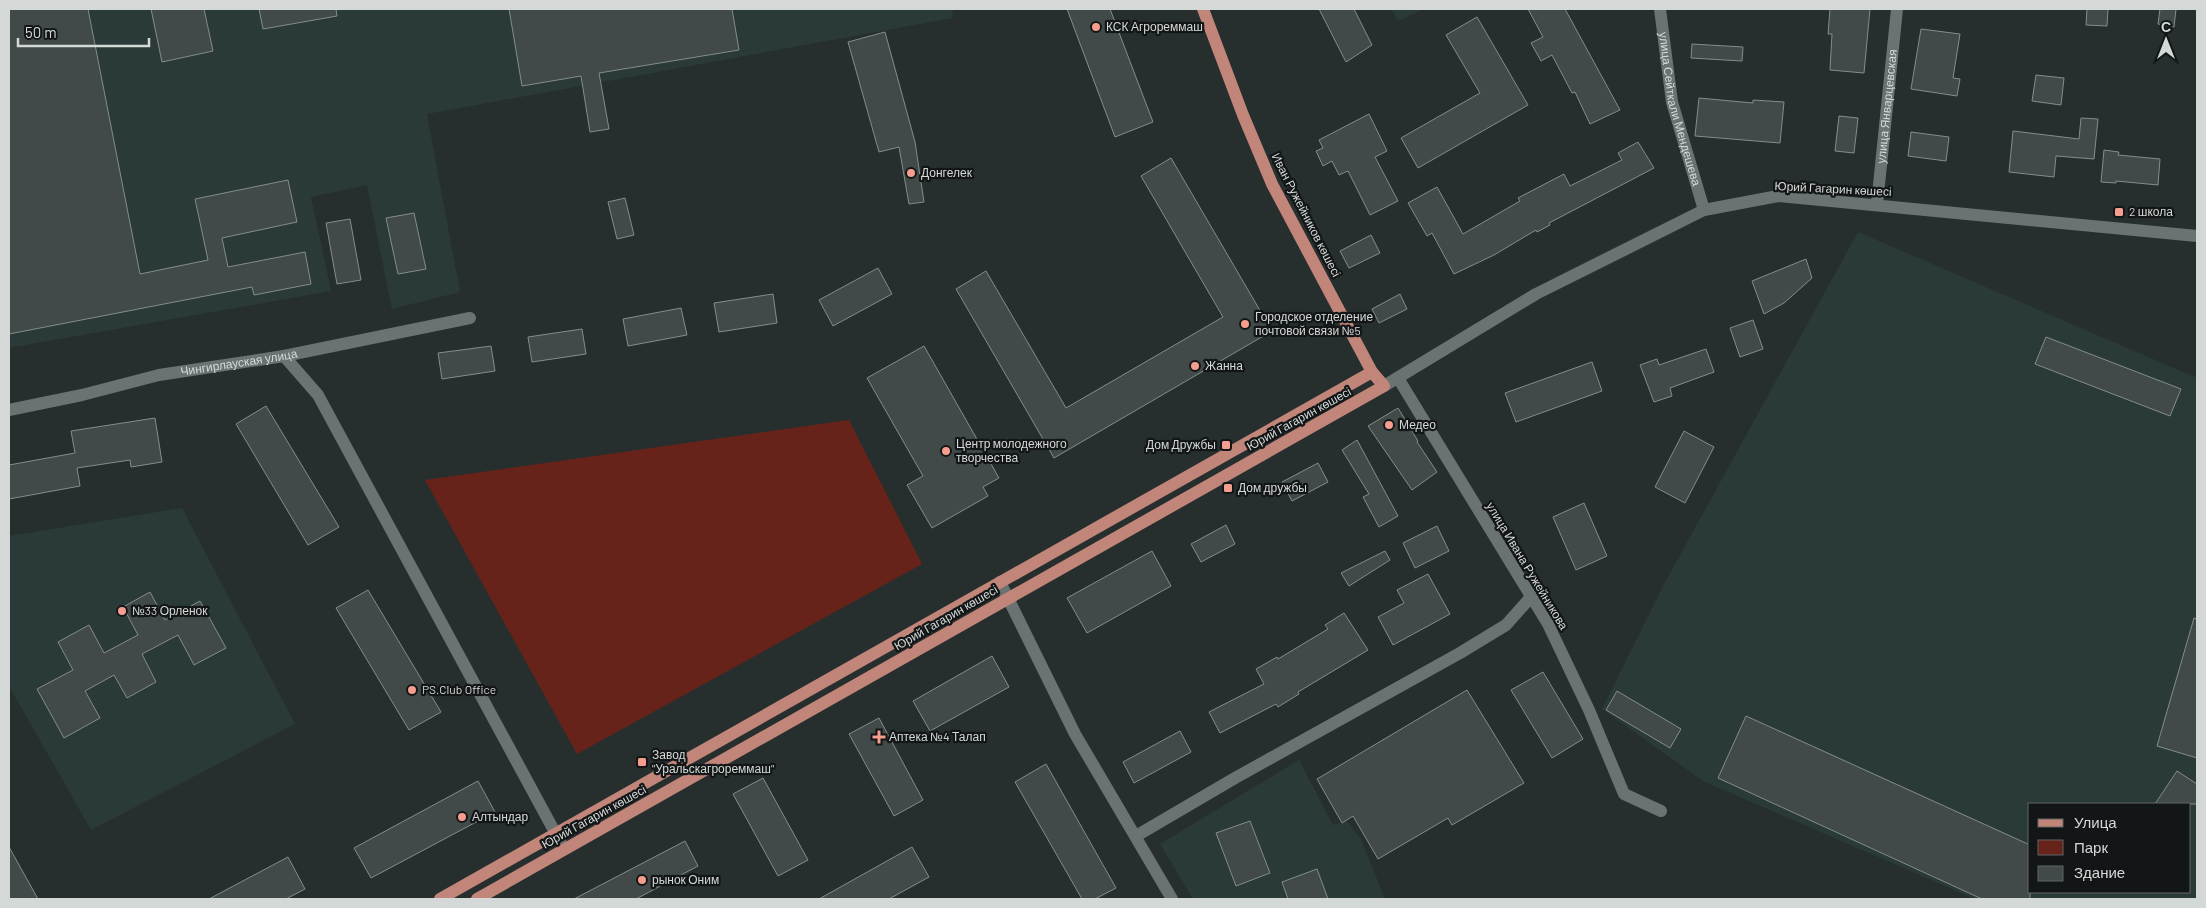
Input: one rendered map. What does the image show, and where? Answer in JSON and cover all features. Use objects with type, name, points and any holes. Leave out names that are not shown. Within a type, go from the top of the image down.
[{"type":"main road","name":"Иван Ружейников көшесі","points":[[1202,9],[1272,184],[1372,372]]},
{"type":"main road","points":[[1372,372],[1384,386]]},
{"type":"main road","name":"Юрий Гагарин көшесі","points":[[440,899],[1372,372]]},
{"type":"main road","name":"Юрий Гагарин көшесі","points":[[477,899],[861,684],[1384,386]]},
{"type":"street","name":"улица Сейткали Мендешева","points":[[1660,9],[1672,102],[1704,210]]},
{"type":"street","name":"улица Январцевская","points":[[1877,204],[1897,9]]},
{"type":"street","name":"Юрий Гагарин көшесі","points":[[1384,386],[1536,294],[1704,210],[1778,196],[2197,236]]},
{"type":"street","name":"Чингирлауская улица","points":[[9,410],[82,395],[159,375],[284,356],[470,318]]},
{"type":"street","points":[[284,356],[318,395],[564,849]]},
{"type":"street","name":"улица Ивана Ружейникова","points":[[1398,378],[1548,624],[1589,710],[1624,794],[1661,811]]},
{"type":"street","points":[[1000,582],[1075,734],[1172,899]]},
{"type":"street","points":[[1136,836],[1235,778],[1460,653],[1506,625],[1531,597]]},
{"type":"shaded area","points":[[9,9],[952,9],[953,18],[427,114],[460,292],[392,309],[367,185],[311,197],[331,291],[9,348]]},
{"type":"shaded area","points":[[1391,9],[1423,9],[1398,21]]},
{"type":"shaded area","points":[[1858,232],[2197,378],[2197,899],[1975,899],[1703,781],[1602,709],[1663,586]]},
{"type":"shaded area","name":"№33 Орленок","points":[[182,508],[295,724],[91,830],[9,686],[9,536]]},
{"type":"shaded area","points":[[1299,760],[1333,825],[1347,821],[1361,839],[1385,899],[1193,899],[1160,844]]},
{"type":"green space","points":[[849,420],[922,564],[577,754],[425,480]]},
{"type":"building","points":[[9,9],[88,9],[140,274],[208,260],[195,199],[288,180],[297,222],[222,238],[228,267],[305,252],[311,284],[254,295],[252,287],[9,334]]},
{"type":"building","points":[[151,9],[204,9],[213,51],[162,62]]},
{"type":"building","points":[[259,9],[336,9],[337,16],[263,29]]},
{"type":"building","points":[[509,9],[732,9],[739,50],[599,73],[609,129],[590,132],[581,76],[522,86]]},
{"type":"building","points":[[1067,9],[1110,9],[1153,122],[1115,137]]},
{"type":"building","points":[[1319,9],[1354,9],[1372,45],[1346,62]]},
{"type":"building","points":[[1528,9],[1565,9],[1620,110],[1590,124],[1575,92],[1572,93],[1552,55],[1541,61],[1531,43],[1543,37]]},
{"type":"building","points":[[1830,9],[1870,9],[1864,73],[1830,70],[1832,34],[1828,34]]},
{"type":"building","points":[[2087,9],[2108,9],[2107,26],[2086,25]]},
{"type":"building","points":[[2160,9],[2176,9],[2174,27],[2158,24]]},
{"type":"building","points":[[1477,17],[1528,105],[1418,168],[1401,138],[1480,93],[1446,35]]},
{"type":"building","points":[[1921,29],[1960,34],[1953,78],[1960,79],[1957,96],[1911,89]]},
{"type":"building","points":[[885,32],[915,142],[924,202],[909,204],[899,147],[879,152],[848,42]]},
{"type":"building","points":[[1692,44],[1743,47],[1742,61],[1691,58]]},
{"type":"building","points":[[2036,75],[2064,78],[2061,105],[2032,101]]},
{"type":"building","points":[[1699,98],[1753,103],[1753,100],[1784,102],[1780,143],[1695,136]]},
{"type":"building","points":[[1369,114],[1387,151],[1375,157],[1398,201],[1370,215],[1348,171],[1339,175],[1332,161],[1323,166],[1316,151],[1323,148],[1319,140]]},
{"type":"building","points":[[1839,116],[1858,118],[1854,153],[1835,151]]},
{"type":"building","points":[[2081,118],[2098,119],[2094,159],[2056,156],[2054,177],[2009,172],[2013,131],[2079,139]]},
{"type":"building","points":[[1911,132],[1949,137],[1946,161],[1908,156]]},
{"type":"building","points":[[1638,142],[1654,168],[1549,223],[1550,225],[1537,232],[1536,230],[1494,255],[1454,274],[1432,233],[1427,236],[1408,203],[1437,187],[1463,234],[1520,201],[1518,198],[1564,174],[1570,186],[1622,160],[1618,153]]},
{"type":"building","points":[[2104,150],[2119,152],[2118,155],[2160,159],[2158,185],[2116,181],[2116,183],[2101,182]]},
{"type":"building","points":[[1171,158],[1272,331],[1054,458],[956,289],[986,271],[1066,408],[1223,317],[1141,176]]},
{"type":"building","points":[[625,198],[634,235],[617,239],[608,202]]},
{"type":"building","points":[[414,213],[426,269],[398,274],[386,218]]},
{"type":"building","points":[[350,219],[361,280],[337,284],[326,223]]},
{"type":"building","points":[[1371,235],[1380,253],[1349,268],[1340,251]]},
{"type":"building","points":[[1806,259],[1812,278],[1784,303],[1764,314],[1752,281]]},
{"type":"building","points":[[878,268],[892,294],[833,326],[819,300]]},
{"type":"building","points":[[773,294],[777,323],[719,332],[714,303]]},
{"type":"building","points":[[1400,294],[1407,309],[1379,323],[1372,309]]},
{"type":"building","points":[[681,308],[687,335],[628,346],[623,319]]},
{"type":"building","points":[[1753,320],[1763,349],[1740,357],[1730,328]]},
{"type":"building","points":[[582,329],[586,354],[532,362],[528,337]]},
{"type":"building","points":[[2046,337],[2181,389],[2170,416],[2035,364]]},
{"type":"building","points":[[491,346],[495,371],[442,379],[438,353]]},
{"type":"building","points":[[924,346],[999,478],[983,487],[988,496],[932,528],[907,485],[923,476],[867,378]]},
{"type":"building","points":[[1706,349],[1714,372],[1670,388],[1672,396],[1654,402],[1640,365],[1657,359],[1659,365]]},
{"type":"building","points":[[1592,362],[1602,391],[1516,422],[1505,393]]},
{"type":"building","points":[[266,406],[339,527],[308,545],[236,424]]},
{"type":"building","points":[[1398,408],[1437,472],[1412,490],[1368,426]]},
{"type":"building","points":[[155,418],[162,462],[131,467],[130,460],[77,468],[80,486],[9,499],[9,465],[75,453],[71,431]]},
{"type":"building","points":[[1684,431],[1714,447],[1685,503],[1655,487]]},
{"type":"building","points":[[1357,440],[1398,516],[1379,527],[1363,497],[1369,494],[1342,450]]},
{"type":"building","points":[[1318,463],[1328,482],[1292,501],[1282,482]]},
{"type":"building","points":[[1584,503],[1607,556],[1576,570],[1553,517]]},
{"type":"building","points":[[1226,525],[1235,544],[1201,562],[1191,544]]},
{"type":"building","points":[[1437,526],[1449,551],[1415,568],[1403,543]]},
{"type":"building","points":[[1152,551],[1171,586],[1087,633],[1067,598]]},
{"type":"building","points":[[1385,551],[1390,560],[1349,586],[1341,573]]},
{"type":"building","points":[[1428,574],[1450,614],[1393,645],[1378,617],[1404,603],[1397,590]]},
{"type":"building","points":[[368,590],[441,712],[409,730],[336,608]]},
{"type":"building","points":[[150,592],[165,620],[200,601],[226,648],[194,665],[178,635],[142,654],[156,682],[127,698],[114,675],[85,691],[100,718],[64,738],[37,689],[73,670],[58,642],[89,625],[104,653],[138,635],[123,607]]},
{"type":"building","points":[[1344,613],[1368,650],[1298,692],[1299,694],[1278,707],[1276,704],[1220,733],[1209,712],[1264,684],[1256,669],[1277,657],[1278,659],[1328,629],[1325,625]]},
{"type":"building","points":[[2194,618],[2197,619],[2197,758],[2157,746]]},
{"type":"building","points":[[992,656],[1009,687],[930,731],[913,701]]},
{"type":"building","points":[[1543,672],[1583,739],[1552,758],[1511,690]]},
{"type":"building","points":[[1467,690],[1524,783],[1452,825],[1448,818],[1378,859],[1353,816],[1342,823],[1317,779]]},
{"type":"building","points":[[1617,691],[1681,729],[1670,748],[1606,710]]},
{"type":"building","points":[[1746,716],[2028,844],[2028,893],[2030,893],[2030,899],[1982,899],[1718,778]]},
{"type":"building","points":[[879,718],[923,800],[894,816],[849,734]]},
{"type":"building","points":[[1180,731],[1191,752],[1134,783],[1123,762]]},
{"type":"building","points":[[1046,764],[1116,888],[1095,899],[1082,899],[1015,782]]},
{"type":"building","points":[[2177,771],[2197,784],[2197,804],[2156,803]]},
{"type":"building","points":[[763,778],[808,860],[778,876],[733,794]]},
{"type":"building","points":[[478,781],[495,812],[371,878],[354,848]]},
{"type":"building","points":[[1250,821],[1270,873],[1236,886],[1216,833]]},
{"type":"building","points":[[685,841],[698,866],[636,899],[574,899]]},
{"type":"building","points":[[9,847],[38,899],[9,899]]},
{"type":"building","points":[[912,847],[929,877],[889,899],[819,899]]},
{"type":"building","points":[[288,857],[305,889],[286,899],[209,899]]},
{"type":"building","points":[[1317,869],[1328,899],[1288,899],[1282,882]]},
{"type":"place","name":"КСК Агрореммаш","points":[[1096,27]]},
{"type":"place","name":"Донгелек","points":[[911,173]]},
{"type":"place","name":"2 школа","points":[[2119,212]]},
{"type":"place","name":"Городское отделение почтовой связи №5","points":[[1245,324]]},
{"type":"place","name":"Жанна","points":[[1195,366]]},
{"type":"place","name":"Медео","points":[[1389,425]]},
{"type":"place","name":"Дом Дружбы","points":[[1226,445]]},
{"type":"place","name":"Центр молодежного творчества","points":[[946,451]]},
{"type":"place","name":"Дом дружбы","points":[[1228,488]]},
{"type":"place","name":"№33 Орленок","points":[[122,611]]},
{"type":"place","name":"PS.Club Office","points":[[412,690]]},
{"type":"place","name":"Аптека №4 Талап","points":[[879,737]]},
{"type":"place","name":"Завод \"Уральскагрореммаш\"","points":[[642,762]]},
{"type":"place","name":"Алтындар","points":[[462,817]]},
{"type":"place","name":"рынок Оним","points":[[642,880]]}]
